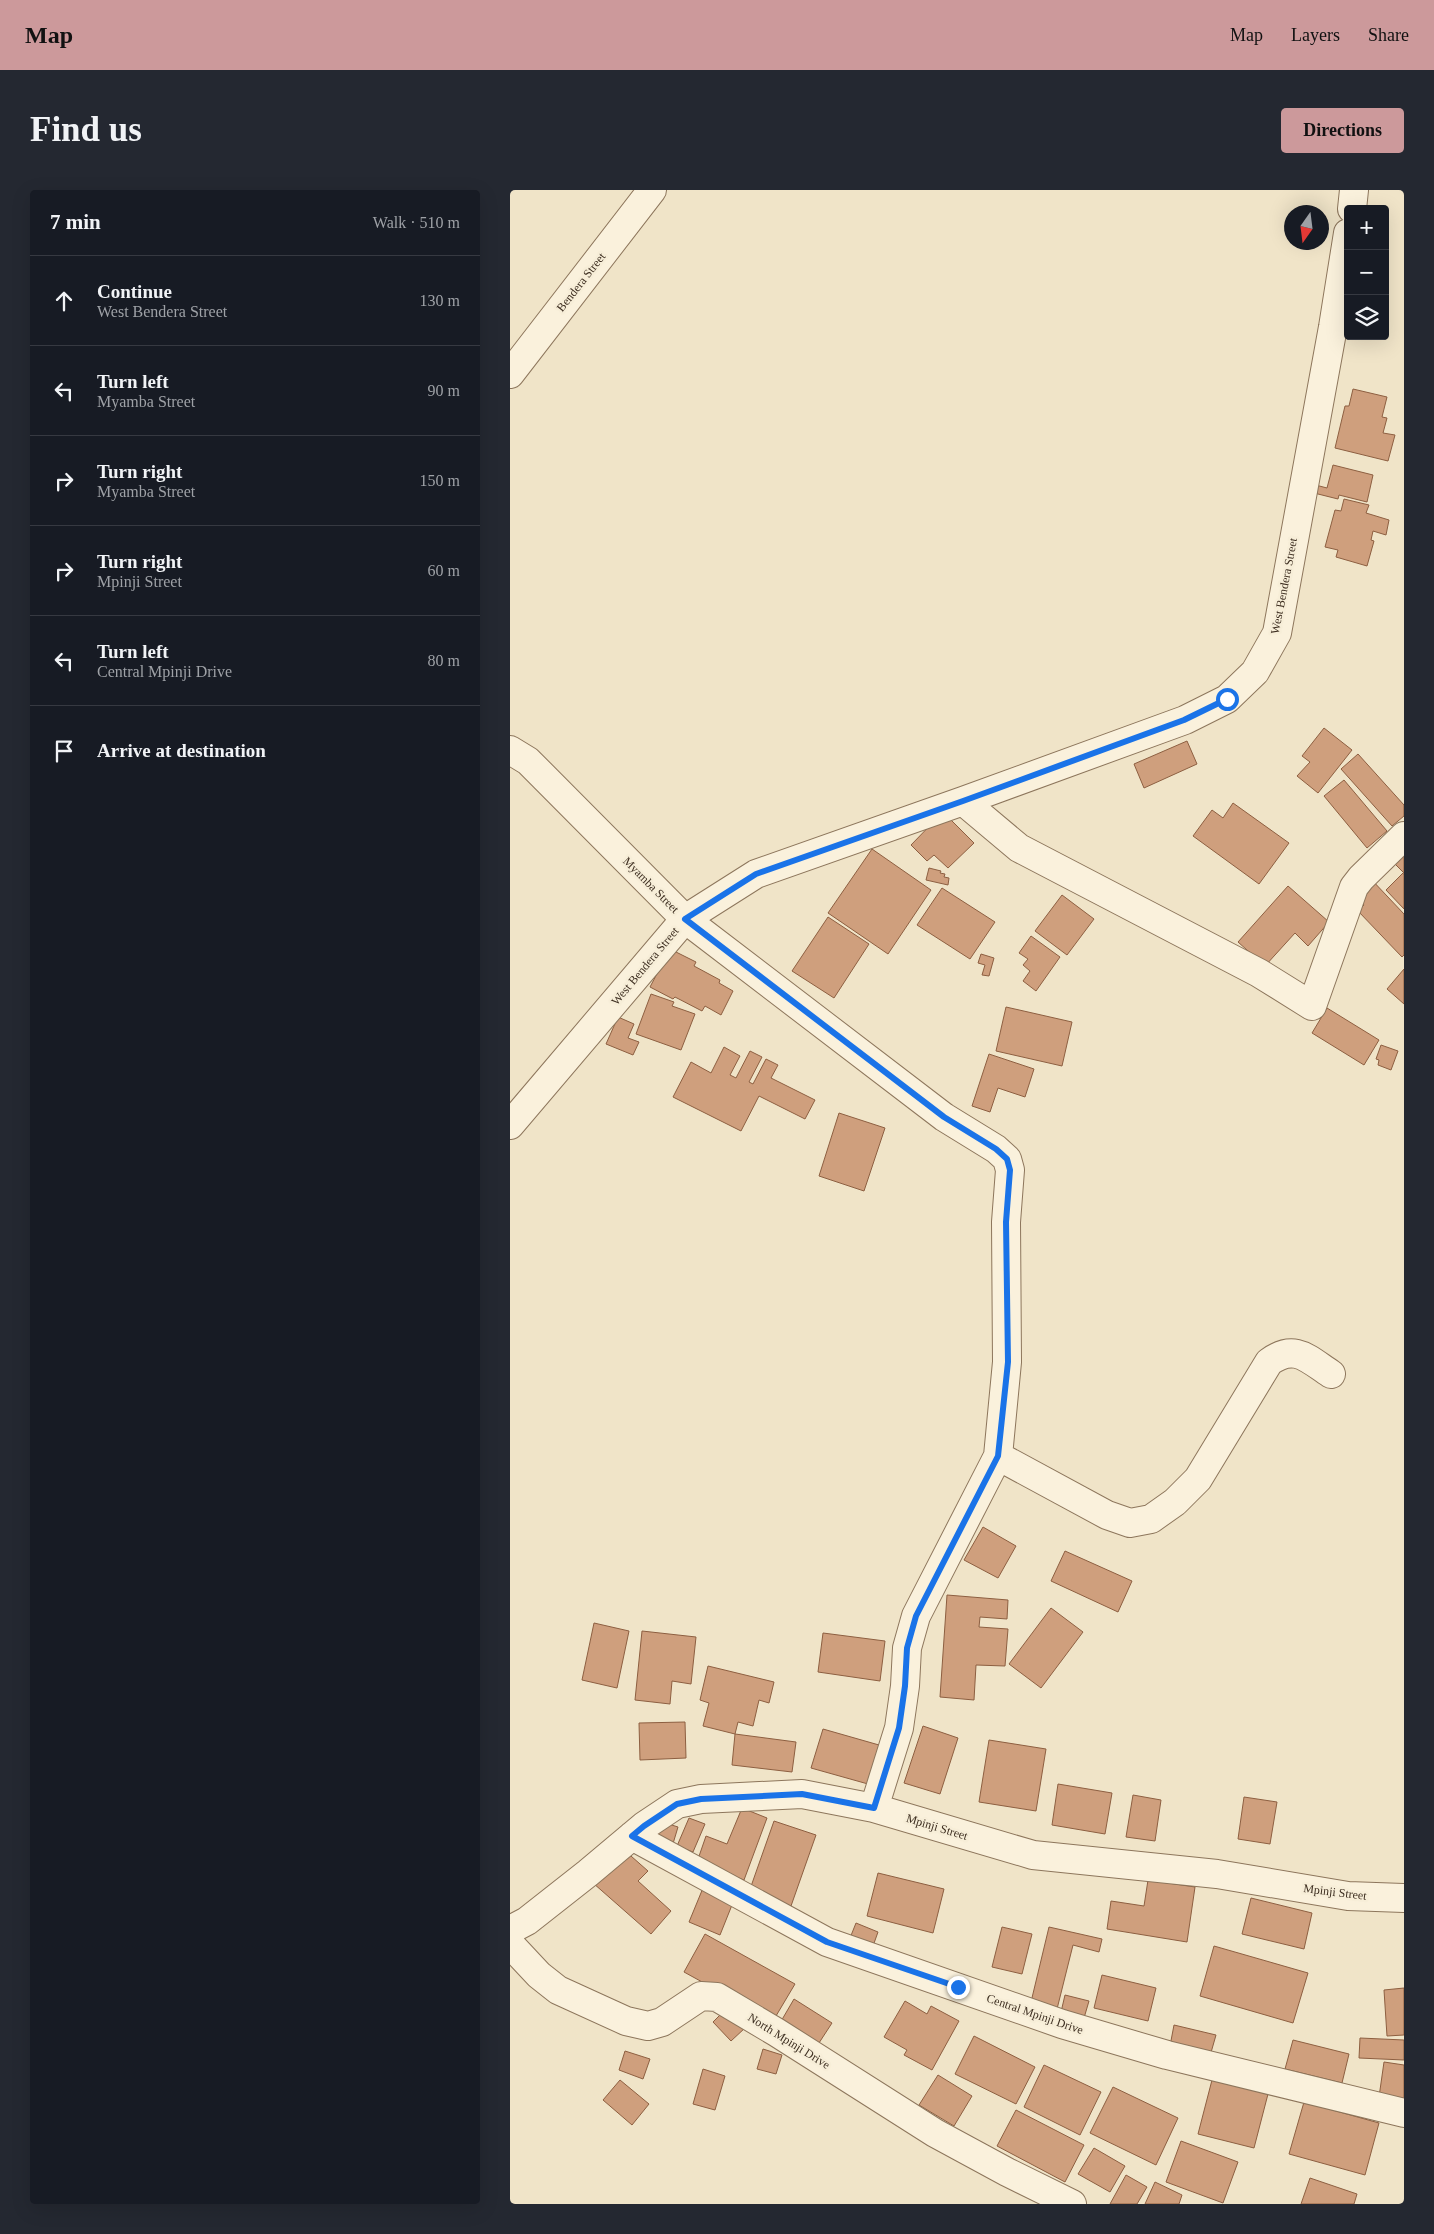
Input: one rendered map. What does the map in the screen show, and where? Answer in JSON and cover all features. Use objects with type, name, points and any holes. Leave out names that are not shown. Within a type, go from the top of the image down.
[{"type":"street","name":"Bendera Street","points":[[510,374],[652,190]]},
{"type":"street","points":[[1352,205],[1354,190]]},
{"type":"street","name":"West Bendera Street","points":[[510,1125],[685,919],[756,874],[1184,720],[1227,699],[1255,672],[1277,634],[1345,250]]},
{"type":"street","name":"Myamba Street","points":[[510,750],[528,761],[685,919],[944,1117],[996,1149],[1007,1159],[1010,1170],[1006,1222],[1008,1362],[998,1456],[916,1616],[907,1648],[905,1686],[899,1728],[874,1808]]},
{"type":"street","points":[[963,801],[1019,848],[1259,973],[1312,1006],[1354,888],[1361,878],[1404,836]]},
{"type":"street","points":[[998,1456],[1107,1515],[1130,1523],[1151,1520],[1175,1502],[1198,1479],[1269,1362],[1279,1355],[1288,1353],[1300,1354],[1331,1374]]},
{"type":"street","name":"Mpinji Street","points":[[510,1930],[527,1921],[644,1826],[677,1804],[701,1799],[802,1794],[874,1808],[1033,1855],[1217,1874],[1348,1896],[1404,1898]]},
{"type":"street","name":"Central Mpinji Drive","points":[[632,1836],[837,1945],[1062,2024],[1167,2055],[1404,2113]]},
{"type":"street","name":"North Mpinji Drive","points":[[510,1944],[539,1975],[558,1990],[626,2021],[648,2026],[662,2022],[701,1996],[717,1997],[776,2032],[935,2133],[1072,2204]]},
{"type":"building","points":[[1353,389],[1387,397],[1382,417],[1387,418],[1383,433],[1395,435],[1388,461],[1335,448],[1345,406],[1349,406]]},
{"type":"building","points":[[1333,465],[1373,475],[1367,502],[1339,495],[1338,499],[1306,491],[1308,483],[1327,488]]},
{"type":"building","points":[[1344,499],[1369,505],[1366,513],[1389,520],[1386,535],[1373,531],[1371,540],[1374,541],[1367,566],[1336,557],[1338,550],[1325,547],[1335,510],[1341,511]]},
{"type":"building","points":[[1324,728],[1352,750],[1318,793],[1297,776],[1310,762],[1302,756]]},
{"type":"building","points":[[1187,741],[1197,764],[1144,788],[1134,764]]},
{"type":"building","points":[[1358,754],[1404,805],[1404,816],[1392,826],[1341,769]]},
{"type":"building","points":[[1344,780],[1387,831],[1367,848],[1324,796]]},
{"type":"building","points":[[1233,803],[1289,843],[1259,884],[1193,836],[1212,810],[1223,818]]},
{"type":"building","points":[[943,812],[974,843],[948,868],[934,855],[927,861],[911,845]]},
{"type":"building","points":[[1404,846],[1404,873],[1390,859]]},
{"type":"building","points":[[872,849],[931,890],[888,954],[828,913]]},
{"type":"building","points":[[929,868],[945,874],[944,877],[949,878],[948,885],[926,880]]},
{"type":"building","points":[[1403,873],[1404,875],[1404,909],[1386,890]]},
{"type":"building","points":[[1370,878],[1404,914],[1404,955],[1402,957],[1358,911],[1364,905],[1354,894]]},
{"type":"building","points":[[1288,886],[1329,922],[1308,946],[1295,933],[1265,966],[1238,942]]},
{"type":"building","points":[[942,888],[995,922],[970,959],[917,925]]},
{"type":"building","points":[[1062,895],[1094,919],[1067,955],[1035,931]]},
{"type":"building","points":[[828,917],[869,944],[834,998],[792,971]]},
{"type":"building","points":[[1031,936],[1060,957],[1036,991],[1023,981],[1030,971],[1023,965],[1028,959],[1019,953]]},
{"type":"building","points":[[670,949],[696,962],[694,966],[720,980],[719,983],[733,991],[721,1015],[705,1006],[702,1011],[650,987]]},
{"type":"building","points":[[981,954],[994,958],[989,976],[982,975],[985,965],[978,963]]},
{"type":"building","points":[[1404,969],[1404,1004],[1387,989]]},
{"type":"building","points":[[651,994],[674,1002],[672,1006],[695,1014],[681,1050],[636,1034]]},
{"type":"building","points":[[1006,1007],[1072,1022],[1062,1066],[996,1051]]},
{"type":"building","points":[[1327,1008],[1379,1040],[1364,1065],[1312,1033]]},
{"type":"building","points":[[618,1017],[634,1024],[628,1038],[639,1042],[633,1055],[606,1044]]},
{"type":"building","points":[[1381,1045],[1398,1051],[1391,1070],[1378,1065],[1379,1060],[1376,1059]]},
{"type":"building","points":[[724,1047],[740,1056],[730,1075],[736,1078],[750,1051],[762,1057],[749,1082],[753,1084],[766,1059],[778,1065],[771,1078],[815,1100],[805,1119],[759,1096],[741,1131],[673,1097],[691,1062],[711,1073]]},
{"type":"building","points":[[989,1054],[1034,1069],[1025,1097],[998,1088],[990,1112],[972,1106]]},
{"type":"building","points":[[839,1113],[885,1128],[864,1191],[819,1176]]},
{"type":"building","points":[[983,1527],[1016,1546],[998,1578],[964,1560]]},
{"type":"building","points":[[1065,1551],[1132,1581],[1118,1612],[1051,1581]]},
{"type":"building","points":[[947,1595],[1008,1600],[1007,1619],[980,1617],[979,1627],[1008,1629],[1005,1666],[976,1665],[974,1700],[940,1697]]},
{"type":"building","points":[[1051,1608],[1083,1632],[1041,1688],[1009,1664]]},
{"type":"building","points":[[594,1623],[629,1631],[617,1688],[582,1680]]},
{"type":"building","points":[[642,1631],[696,1637],[691,1684],[672,1681],[670,1704],[635,1700]]},
{"type":"building","points":[[823,1633],[885,1641],[880,1681],[818,1672]]},
{"type":"building","points":[[708,1666],[774,1682],[769,1703],[759,1700],[753,1726],[738,1722],[735,1734],[703,1726],[709,1703],[700,1700]]},
{"type":"building","points":[[685,1722],[686,1758],[640,1760],[639,1723]]},
{"type":"building","points":[[923,1726],[958,1738],[940,1794],[904,1783]]},
{"type":"building","points":[[823,1729],[879,1745],[868,1784],[811,1768]]},
{"type":"building","points":[[735,1734],[796,1742],[792,1772],[732,1765]]},
{"type":"building","points":[[989,1740],[1046,1749],[1036,1811],[979,1802]]},
{"type":"building","points":[[1058,1784],[1112,1793],[1105,1834],[1052,1825]]},
{"type":"building","points":[[1133,1795],[1161,1800],[1155,1841],[1126,1837]]},
{"type":"building","points":[[1244,1797],[1277,1802],[1270,1844],[1238,1839]]},
{"type":"building","points":[[742,1808],[767,1818],[744,1880],[697,1862],[706,1836],[727,1844]]},
{"type":"building","points":[[689,1818],[705,1824],[693,1852],[677,1846]]},
{"type":"building","points":[[656,1820],[678,1827],[672,1847],[650,1840]]},
{"type":"building","points":[[774,1821],[816,1835],[791,1906],[749,1892]]},
{"type":"building","points":[[623,1849],[648,1871],[638,1881],[671,1911],[651,1934],[593,1883]]},
{"type":"building","points":[[878,1873],[944,1889],[933,1933],[867,1916]]},
{"type":"building","points":[[1148,1880],[1195,1887],[1187,1942],[1107,1929],[1111,1901],[1144,1906]]},
{"type":"building","points":[[703,1888],[734,1900],[720,1935],[689,1922]]},
{"type":"building","points":[[1251,1898],[1312,1913],[1304,1949],[1242,1934]]},
{"type":"building","points":[[856,1923],[878,1932],[873,1946],[850,1938]]},
{"type":"building","points":[[1002,1927],[1032,1934],[1022,1974],[992,1967]]},
{"type":"building","points":[[1049,1927],[1102,1939],[1099,1952],[1073,1945],[1057,2009],[1031,2002]]},
{"type":"building","points":[[705,1934],[795,1984],[773,2021],[684,1972]]},
{"type":"building","points":[[1214,1946],[1308,1973],[1293,2023],[1200,1996]]},
{"type":"building","points":[[1102,1975],[1156,1988],[1148,2021],[1094,2008]]},
{"type":"building","points":[[1404,1988],[1404,2035],[1387,2036],[1384,1990]]},
{"type":"building","points":[[1065,1995],[1089,2001],[1084,2018],[1061,2012]]},
{"type":"building","points":[[794,1999],[832,2023],[817,2046],[780,2023]]},
{"type":"building","points":[[905,2001],[927,2014],[931,2006],[959,2021],[932,2070],[904,2055],[907,2050],[884,2037]]},
{"type":"building","points":[[726,2009],[745,2028],[731,2041],[713,2022]]},
{"type":"building","points":[[1174,2025],[1216,2035],[1210,2056],[1170,2046]]},
{"type":"building","points":[[974,2036],[1035,2067],[1016,2104],[955,2074]]},
{"type":"building","points":[[1360,2038],[1404,2040],[1404,2060],[1359,2058]]},
{"type":"building","points":[[1293,2040],[1349,2054],[1342,2083],[1285,2069]]},
{"type":"building","points":[[763,2049],[782,2055],[776,2074],[757,2069]]},
{"type":"building","points":[[625,2051],[650,2059],[643,2079],[619,2070]]},
{"type":"building","points":[[1384,2062],[1404,2065],[1404,2108],[1378,2104]]},
{"type":"building","points":[[1044,2065],[1101,2092],[1080,2135],[1024,2107]]},
{"type":"building","points":[[703,2069],[725,2076],[715,2110],[693,2104]]},
{"type":"building","points":[[938,2075],[972,2096],[954,2126],[919,2105]]},
{"type":"building","points":[[620,2080],[649,2104],[632,2125],[603,2100]]},
{"type":"building","points":[[1212,2080],[1268,2094],[1254,2148],[1198,2134]]},
{"type":"building","points":[[1113,2087],[1178,2118],[1156,2165],[1090,2133]]},
{"type":"building","points":[[1304,2102],[1379,2123],[1365,2175],[1289,2154]]},
{"type":"building","points":[[1016,2110],[1084,2145],[1065,2182],[997,2146]]},
{"type":"building","points":[[1181,2141],[1238,2162],[1223,2203],[1166,2182]]},
{"type":"building","points":[[1094,2148],[1125,2166],[1110,2192],[1078,2174]]},
{"type":"building","points":[[1126,2175],[1147,2187],[1137,2204],[1110,2204]]},
{"type":"building","points":[[1310,2178],[1357,2194],[1354,2204],[1301,2204]]},
{"type":"building","points":[[1155,2182],[1182,2195],[1179,2204],[1145,2204]]},
{"type":"route","points":[[958,1987],[827,1942],[632,1836],[677,1804],[701,1799],[802,1794],[837,1803],[874,1808],[899,1728],[905,1686],[907,1648],[916,1616],[998,1456],[1002,1437],[1008,1362],[1006,1222],[1010,1170],[1007,1159],[996,1149],[944,1117],[685,919],[756,874],[1184,720],[1227,699]]}]
